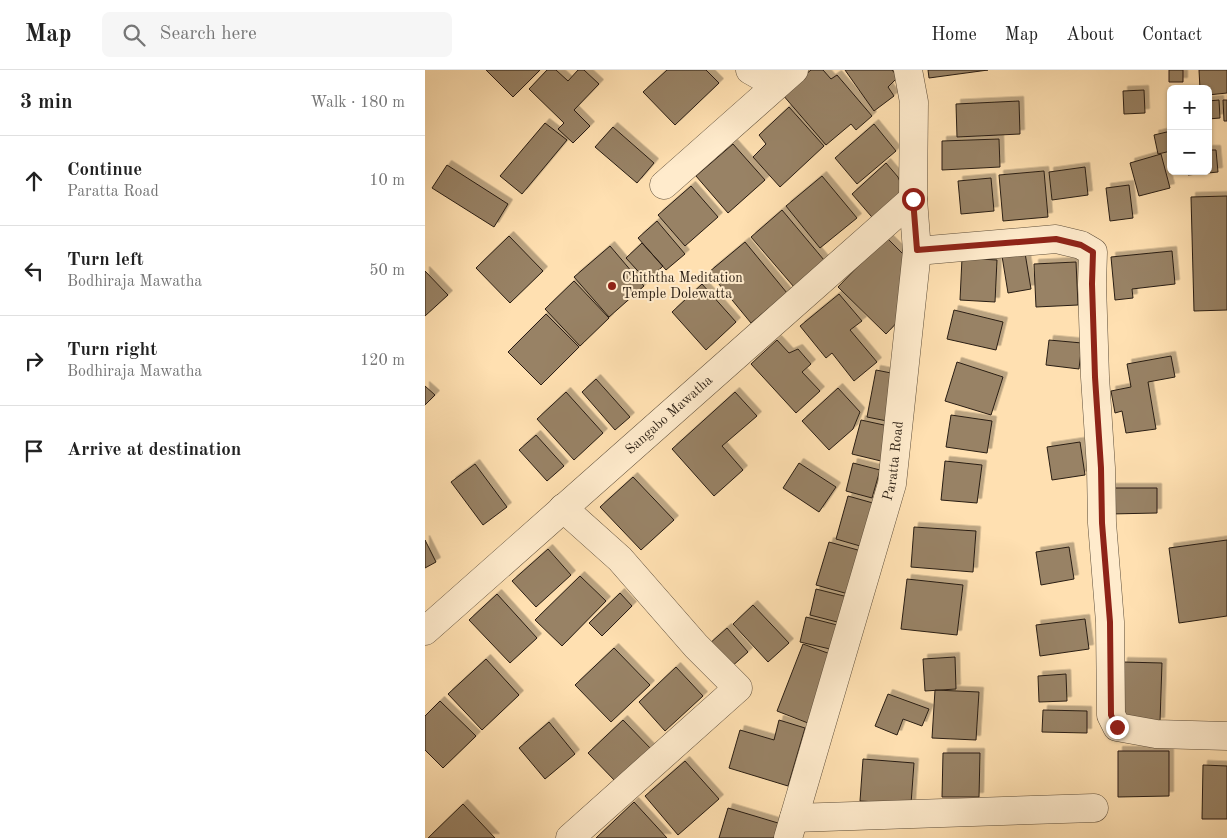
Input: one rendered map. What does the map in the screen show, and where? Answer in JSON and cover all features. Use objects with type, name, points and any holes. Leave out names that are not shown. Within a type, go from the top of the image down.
[{"type":"street","points":[[750,70],[765,78],[773,70]]},
{"type":"street","points":[[664,185],[794,70]]},
{"type":"street","name":"Paratta Road","points":[[791,828],[892,484],[917,250],[913,199],[914,102],[908,70]]},
{"type":"street","name":"Sangabo Mawatha","points":[[425,631],[913,199]]},
{"type":"street","points":[[917,250],[1056,239],[1081,245],[1093,252],[1092,284],[1095,377],[1101,468],[1102,523],[1110,622],[1111,715],[1117,727],[1156,734],[1227,736]]},
{"type":"street","points":[[563,508],[620,559],[696,646],[738,688],[570,838]]},
{"type":"street","points":[[791,828],[1094,808]]},
{"type":"building","points":[[486,70],[540,70],[513,97]]},
{"type":"building","points":[[547,70],[556,70],[568,81],[578,70],[584,70],[599,84],[574,110],[590,126],[573,143],[558,129],[564,123],[529,89]]},
{"type":"building","points":[[667,70],[706,70],[719,83],[675,125],[643,92]]},
{"type":"building","points":[[811,70],[823,70],[831,79],[837,75],[872,116],[856,130],[851,124],[826,145],[782,94]]},
{"type":"building","points":[[845,70],[892,70],[898,77],[888,87],[894,96],[874,111]]},
{"type":"building","points":[[928,70],[988,70],[929,78]]},
{"type":"building","points":[[1169,70],[1183,70],[1183,82],[1169,82]]},
{"type":"building","points":[[1199,70],[1227,70],[1227,93],[1212,95],[1212,85],[1200,85]]},
{"type":"building","points":[[1144,90],[1145,113],[1124,114],[1123,91]]},
{"type":"building","points":[[1219,100],[1220,118],[1212,119],[1212,101]]},
{"type":"building","points":[[1223,100],[1227,100],[1227,121],[1224,121]]},
{"type":"building","points":[[1019,101],[1020,134],[957,137],[956,104]]},
{"type":"building","points":[[789,107],[824,146],[780,187],[753,157],[766,144],[759,135]]},
{"type":"building","points":[[545,123],[567,140],[522,194],[500,176]]},
{"type":"building","points":[[874,124],[896,151],[857,184],[835,158]]},
{"type":"building","points":[[613,127],[654,163],[637,183],[595,147]]},
{"type":"building","points":[[1167,132],[1167,152],[1158,154],[1154,135]]},
{"type":"building","points":[[999,139],[1000,167],[942,170],[942,141]]},
{"type":"building","points":[[733,144],[765,180],[728,213],[696,176]]},
{"type":"building","points":[[1212,150],[1216,150],[1218,172],[1212,173]]},
{"type":"building","points":[[1161,154],[1170,188],[1139,196],[1130,163]]},
{"type":"building","points":[[886,163],[898,177],[906,197],[877,223],[852,194]]},
{"type":"building","points":[[447,165],[508,204],[494,227],[432,188]]},
{"type":"building","points":[[1085,167],[1088,195],[1052,200],[1049,172]]},
{"type":"building","points":[[1044,171],[1048,217],[1003,221],[999,175]]},
{"type":"building","points":[[822,176],[857,218],[820,248],[786,206]]},
{"type":"building","points":[[991,178],[994,211],[961,214],[958,181]]},
{"type":"building","points":[[1129,185],[1133,218],[1110,221],[1106,188]]},
{"type":"building","points":[[691,186],[718,217],[685,246],[658,215]]},
{"type":"building","points":[[1227,196],[1227,310],[1194,311],[1191,197]]},
{"type":"building","points":[[782,210],[824,260],[794,287],[751,237]]},
{"type":"building","points":[[657,221],[685,254],[666,270],[638,238]]},
{"type":"building","points":[[509,236],[543,271],[510,303],[476,268]]},
{"type":"building","points":[[886,237],[905,256],[904,315],[886,334],[838,287]]},
{"type":"building","points":[[745,242],[787,293],[751,323],[709,272]]},
{"type":"building","points":[[642,243],[663,266],[647,281],[626,258]]},
{"type":"building","points":[[610,246],[644,286],[609,317],[574,277]]},
{"type":"building","points":[[1172,251],[1175,284],[1132,289],[1133,298],[1115,300],[1111,257]]},
{"type":"building","points":[[1025,253],[1031,289],[1008,293],[1002,256]]},
{"type":"building","points":[[962,258],[997,260],[995,302],[960,300]]},
{"type":"building","points":[[1076,262],[1078,305],[1036,307],[1034,264]]},
{"type":"building","points":[[425,271],[448,295],[425,316]]},
{"type":"building","points":[[574,281],[609,318],[580,346],[545,309]]},
{"type":"building","points":[[702,284],[736,322],[706,350],[672,312]]},
{"type":"building","points":[[839,294],[862,321],[850,330],[877,362],[854,381],[832,353],[826,358],[800,326]]},
{"type":"building","points":[[954,310],[1003,322],[996,350],[947,339]]},
{"type":"building","points":[[546,314],[579,347],[541,385],[508,352]]},
{"type":"building","points":[[777,340],[789,353],[798,349],[811,364],[802,372],[820,391],[796,413],[751,364]]},
{"type":"building","points":[[1049,340],[1082,343],[1079,369],[1046,365]]},
{"type":"building","points":[[1171,356],[1175,377],[1148,382],[1156,429],[1126,433],[1122,411],[1115,413],[1111,391],[1131,387],[1127,364]]},
{"type":"building","points":[[957,362],[1003,377],[991,415],[945,401]]},
{"type":"building","points":[[876,370],[901,375],[892,422],[867,417]]},
{"type":"building","points":[[596,379],[630,417],[615,430],[582,392]]},
{"type":"building","points":[[425,386],[435,395],[425,405]]},
{"type":"building","points":[[838,388],[860,412],[853,429],[829,450],[802,421]]},
{"type":"building","points":[[566,392],[603,433],[574,460],[537,419]]},
{"type":"building","points":[[735,392],[757,416],[722,446],[743,470],[714,496],[672,449]]},
{"type":"building","points":[[951,415],[992,421],[987,453],[946,447]]},
{"type":"building","points":[[861,420],[893,427],[885,462],[852,454]]},
{"type":"building","points":[[536,435],[564,466],[547,481],[519,450]]},
{"type":"building","points":[[1080,442],[1085,475],[1052,480],[1047,447]]},
{"type":"building","points":[[945,461],[982,465],[977,503],[941,500]]},
{"type":"building","points":[[799,463],[836,487],[819,512],[783,488]]},
{"type":"building","points":[[853,463],[880,470],[872,498],[846,491]]},
{"type":"building","points":[[475,464],[507,507],[483,525],[451,482]]},
{"type":"building","points":[[633,477],[674,520],[641,550],[600,507]]},
{"type":"building","points":[[1111,488],[1157,488],[1157,513],[1110,514]]},
{"type":"building","points":[[848,496],[880,505],[867,548],[836,539]]},
{"type":"building","points":[[914,527],[976,531],[973,572],[911,567]]},
{"type":"building","points":[[425,540],[436,562],[425,568]]},
{"type":"building","points":[[1227,540],[1227,616],[1179,623],[1169,548]]},
{"type":"building","points":[[829,542],[865,552],[852,595],[816,585]]},
{"type":"building","points":[[1069,547],[1074,579],[1041,585],[1036,552]]},
{"type":"building","points":[[548,549],[571,575],[536,607],[512,581]]},
{"type":"building","points":[[580,576],[606,601],[562,646],[535,620]]},
{"type":"building","points":[[907,579],[963,585],[957,635],[901,629]]},
{"type":"building","points":[[816,589],[852,598],[845,624],[810,615]]},
{"type":"building","points":[[620,593],[632,606],[602,636],[589,623]]},
{"type":"building","points":[[497,594],[537,638],[510,663],[469,620]]},
{"type":"building","points":[[753,605],[789,643],[768,662],[733,624]]},
{"type":"building","points":[[806,617],[845,627],[830,649],[800,642]]},
{"type":"building","points":[[1085,619],[1089,649],[1040,656],[1036,625]]},
{"type":"building","points":[[727,628],[748,652],[730,668],[709,644]]},
{"type":"building","points":[[803,644],[833,655],[808,723],[777,711]]},
{"type":"building","points":[[614,648],[650,685],[611,722],[575,685]]},
{"type":"building","points":[[955,657],[956,689],[925,691],[923,659]]},
{"type":"building","points":[[486,659],[519,695],[482,730],[448,694]]},
{"type":"building","points":[[1123,662],[1162,663],[1160,722],[1121,721]]},
{"type":"building","points":[[676,667],[703,696],[665,731],[639,702]]},
{"type":"building","points":[[1066,674],[1067,701],[1039,702],[1038,676]]},
{"type":"building","points":[[935,690],[979,692],[976,740],[932,738]]},
{"type":"building","points":[[888,694],[929,709],[922,726],[903,719],[897,735],[875,726]]},
{"type":"building","points":[[440,701],[476,736],[443,768],[425,750],[425,716]]},
{"type":"building","points":[[1043,710],[1087,711],[1087,733],[1042,732]]},
{"type":"building","points":[[623,720],[652,750],[617,783],[588,753]]},
{"type":"building","points":[[779,720],[805,728],[788,786],[729,768],[740,730],[774,740]]},
{"type":"building","points":[[549,722],[575,754],[545,779],[519,748]]},
{"type":"building","points":[[1118,751],[1169,751],[1169,796],[1118,797]]},
{"type":"building","points":[[943,753],[980,753],[979,797],[942,797]]},
{"type":"building","points":[[863,759],[914,763],[911,804],[860,801]]},
{"type":"building","points":[[685,761],[719,799],[678,835],[645,796]]},
{"type":"building","points":[[1203,765],[1227,766],[1227,819],[1202,819]]},
{"type":"building","points":[[634,802],[667,838],[596,838]]},
{"type":"building","points":[[463,804],[495,838],[428,838]]},
{"type":"building","points":[[728,808],[778,823],[774,838],[719,838]]},
{"type":"place","name":"Chiththa Meditation Temple Dolewatta","points":[[612,286]]},
{"type":"route","points":[[913,199],[917,250],[1056,239],[1081,245],[1093,252],[1092,284],[1095,377],[1101,468],[1102,523],[1110,622],[1111,715],[1117,727]]}]
